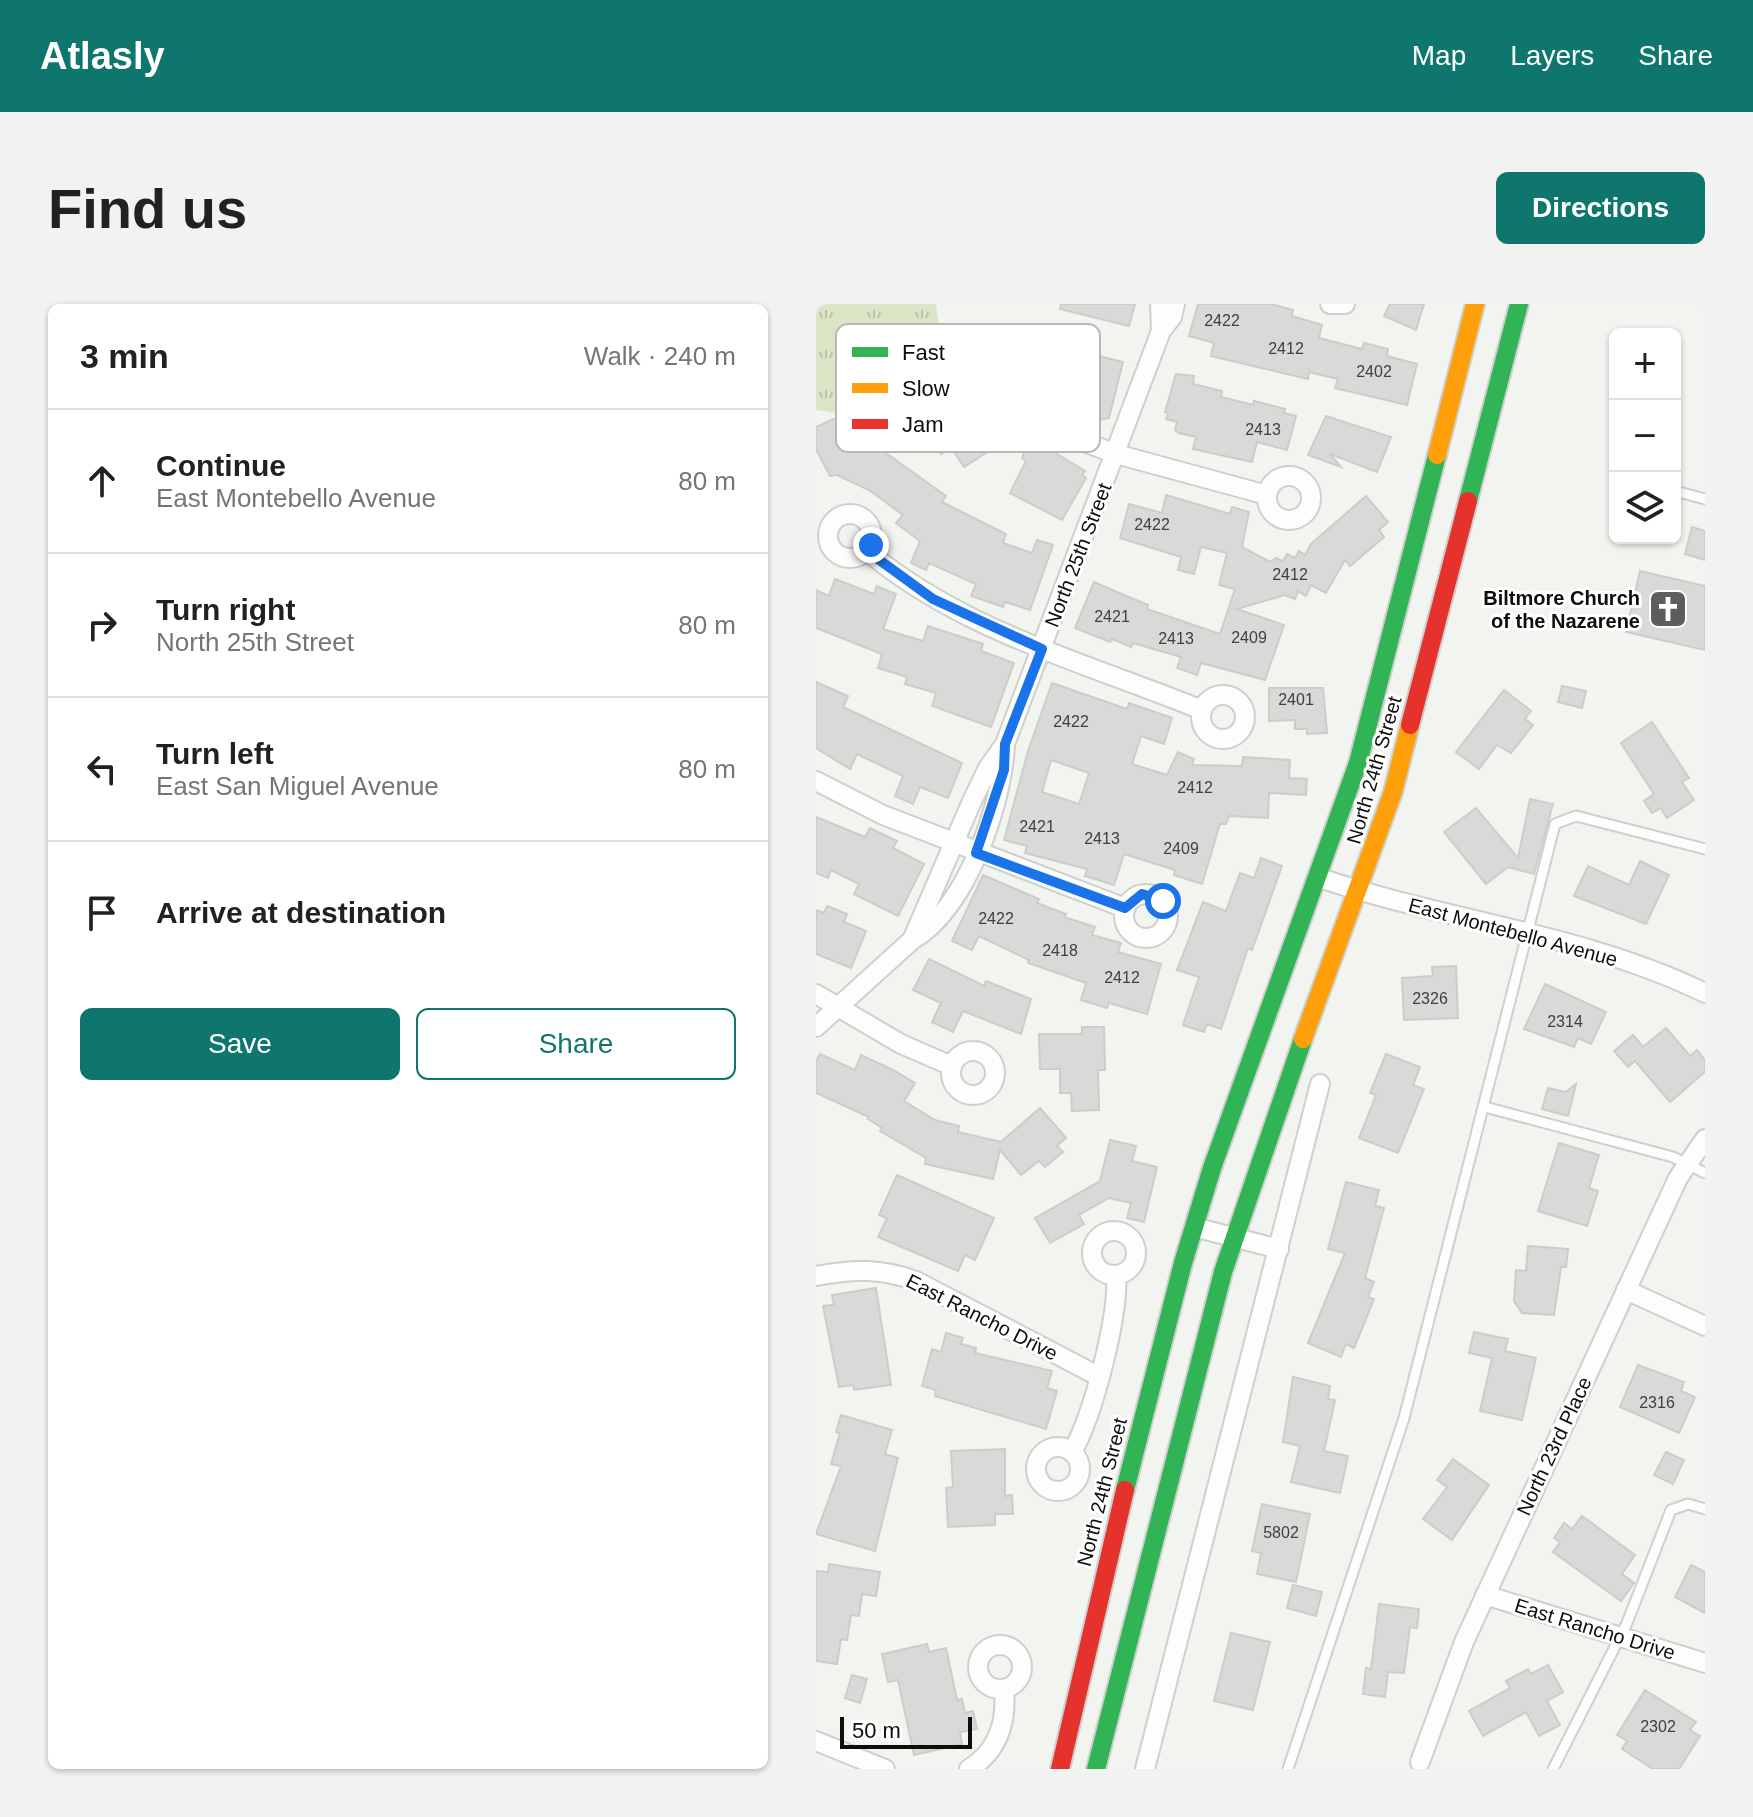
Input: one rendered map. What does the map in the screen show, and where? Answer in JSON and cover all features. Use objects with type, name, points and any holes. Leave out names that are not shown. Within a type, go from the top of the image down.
[{"type":"main road","name":"North 24th Street","points":[[1096,1769],[1234,1237],[1393,792],[1458,463],[1475,304]]},
{"type":"main road","name":"North 24th Street","points":[[1060,1769],[1130,1470],[1212,1168],[1320,878],[1368,726],[1458,463],[1519,304]]},
{"type":"street","points":[[1160,304],[1161,331]]},
{"type":"street","points":[[1161,331],[1172,317],[1175,304]]},
{"type":"street","points":[[1330,304],[1345,304]]},
{"type":"street","name":"North 25th Street","points":[[912,940],[988,768],[1005,744],[1161,331]]},
{"type":"street","points":[[1100,448],[1267,495]]},
{"type":"street","points":[[867,551],[933,599],[1042,649],[1202,710]]},
{"type":"street","name":"North 25th Street","points":[[816,1027],[912,940],[930,930],[962,884],[976,853],[1004,770],[1005,744]]},
{"type":"street","points":[[816,781],[873,810],[976,853],[1125,908]]},
{"type":"street","name":"East Montebello Avenue","points":[[1320,878],[1659,971],[1705,993]]},
{"type":"street","points":[[816,994],[901,1044],[952,1066]]},
{"type":"street","points":[[1145,1769],[1320,1084]]},
{"type":"street","name":"North 23rd Place","points":[[1420,1762],[1446,1684],[1485,1595],[1626,1290],[1696,1169],[1705,1139]]},
{"type":"street","points":[[1194,1227],[1279,1249]]},
{"type":"street","name":"East Rancho Drive","points":[[816,1276],[848,1270],[894,1273],[916,1281],[1098,1376]]},
{"type":"street","points":[[1072,1452],[1084,1432],[1098,1376],[1117,1298],[1116,1275]]},
{"type":"street","points":[[1626,1290],[1705,1326]]},
{"type":"street","name":"East Rancho Drive","points":[[1485,1595],[1705,1663]]},
{"type":"street","points":[[969,1769],[990,1750],[999,1735],[1006,1711],[1004,1689]]},
{"type":"street","points":[[816,1741],[885,1769]]},
{"type":"lane","points":[[1681,493],[1705,499]]},
{"type":"lane","points":[[1288,1769],[1404,1418],[1555,824],[1576,816],[1705,849]]},
{"type":"lane","points":[[1485,1107],[1673,1157],[1696,1169]]},
{"type":"lane","points":[[1553,1769],[1620,1636],[1671,1510],[1688,1504],[1705,1509]]},
{"type":"green space","points":[[816,304],[936,304],[938,324],[836,324],[836,413],[816,410]]},
{"type":"building","points":[[1061,304],[1135,304],[1129,326],[1060,309]]},
{"type":"building","points":[[1198,304],[1271,304],[1293,310],[1292,316],[1322,325],[1319,338],[1362,349],[1364,343],[1388,349],[1387,356],[1417,364],[1407,405],[1335,388],[1338,379],[1309,372],[1308,379],[1211,356],[1214,343],[1189,336]]},
{"type":"building","points":[[1390,304],[1424,304],[1416,330],[1384,316]]},
{"type":"building","points":[[1100,356],[1123,362],[1109,418],[1100,420]]},
{"type":"building","points":[[1176,374],[1194,376],[1193,384],[1222,391],[1221,397],[1253,405],[1254,401],[1285,409],[1284,413],[1296,416],[1287,450],[1257,442],[1252,462],[1193,449],[1196,437],[1179,433],[1175,430],[1177,422],[1166,419],[1168,413],[1165,412]]},
{"type":"building","points":[[1326,416],[1391,437],[1377,472],[1330,454],[1341,467],[1308,455]]},
{"type":"building","points":[[836,420],[836,452],[886,452],[946,496],[942,502],[1006,534],[1003,543],[1032,553],[1037,540],[1053,545],[1030,610],[1005,602],[1003,607],[971,596],[976,584],[929,563],[926,570],[911,563],[920,541],[896,523],[903,515],[869,490],[837,475],[830,476],[816,449],[816,427]]},
{"type":"building","points":[[954,452],[985,452],[986,453],[964,467]]},
{"type":"building","points":[[1024,452],[1054,452],[1085,471],[1082,475],[1086,478],[1062,520],[1010,493],[1026,461],[1022,458]]},
{"type":"building","points":[[1166,495],[1230,514],[1232,507],[1249,512],[1242,547],[1270,562],[1276,558],[1283,561],[1287,554],[1295,558],[1299,551],[1305,555],[1311,544],[1366,496],[1388,522],[1379,530],[1384,537],[1350,566],[1345,560],[1326,593],[1311,585],[1306,596],[1298,591],[1295,599],[1285,595],[1237,609],[1284,625],[1265,680],[1201,663],[1197,675],[1177,668],[1181,657],[1133,643],[1131,647],[1112,639],[1110,642],[1075,628],[1094,582],[1148,605],[1147,609],[1220,634],[1235,589],[1219,585],[1227,553],[1201,547],[1194,574],[1178,570],[1181,557],[1120,538],[1129,504],[1162,513]]},
{"type":"building","points":[[1692,527],[1705,531],[1705,560],[1685,554]]},
{"type":"building","name":"Biltmore Church of the Nazarene","points":[[1640,571],[1705,586],[1705,650],[1626,632]]},
{"type":"building","points":[[835,579],[874,594],[877,586],[896,594],[883,629],[923,641],[928,626],[983,644],[981,651],[1014,663],[991,727],[932,706],[936,693],[905,684],[907,677],[878,668],[882,654],[816,628],[816,590],[829,596]]},
{"type":"building","points":[[816,682],[848,696],[843,707],[962,763],[948,798],[920,787],[913,804],[895,796],[903,776],[857,754],[850,769],[816,748]]},
{"type":"building","points":[[1052,683],[1127,709],[1129,703],[1172,718],[1164,744],[1141,736],[1132,764],[1167,775],[1178,752],[1194,759],[1192,765],[1242,766],[1243,757],[1290,760],[1289,778],[1307,779],[1306,795],[1269,793],[1268,818],[1229,816],[1226,824],[1220,824],[1202,884],[1174,875],[1175,870],[1124,854],[1114,885],[1085,876],[1087,869],[1025,853],[1027,846],[1004,840],[1028,751]],"holes":[[[1051,760],[1089,773],[1079,804],[1042,792]]]},
{"type":"building","points":[[1562,686],[1586,691],[1582,708],[1558,702]]},
{"type":"building","points":[[1269,688],[1323,688],[1327,733],[1307,734],[1307,729],[1295,729],[1295,720],[1269,721]]},
{"type":"building","points":[[1504,690],[1531,711],[1525,719],[1533,725],[1511,753],[1497,745],[1479,769],[1456,752]]},
{"type":"building","points":[[1652,722],[1689,778],[1682,782],[1694,800],[1667,818],[1661,808],[1652,813],[1644,801],[1654,794],[1621,743]]},
{"type":"building","points":[[1530,799],[1553,804],[1534,874],[1508,867],[1486,884],[1444,832],[1476,808],[1518,858]]},
{"type":"building","points":[[816,817],[865,837],[870,828],[897,841],[893,848],[924,864],[898,916],[854,894],[859,884],[831,870],[828,878],[816,873]]},
{"type":"building","points":[[1261,858],[1282,866],[1252,950],[1248,948],[1221,1029],[1207,1024],[1204,1032],[1183,1025],[1199,977],[1177,970],[1203,902],[1226,911],[1240,873],[1254,878]]},
{"type":"building","points":[[1640,861],[1669,875],[1646,924],[1574,896],[1588,866],[1629,885]]},
{"type":"building","points":[[983,875],[1039,899],[1037,903],[1066,914],[1064,917],[1095,927],[1092,935],[1121,943],[1118,952],[1161,964],[1147,1014],[1109,1003],[1107,1008],[1081,1000],[1086,983],[1028,963],[1029,960],[979,936],[972,950],[952,941]]},
{"type":"building","points":[[827,906],[847,914],[844,922],[866,931],[851,968],[816,954],[816,910],[824,913]]},
{"type":"building","points":[[929,959],[984,986],[986,981],[1031,999],[1021,1034],[963,1011],[953,1032],[932,1022],[941,1003],[913,990]]},
{"type":"building","points":[[1456,966],[1458,1018],[1404,1020],[1402,978],[1433,976],[1432,967]]},
{"type":"building","points":[[1545,984],[1606,1012],[1591,1044],[1578,1038],[1574,1047],[1524,1029]]},
{"type":"building","points":[[1082,1027],[1104,1027],[1105,1070],[1098,1070],[1099,1110],[1072,1111],[1071,1093],[1060,1093],[1060,1069],[1040,1069],[1039,1034],[1082,1034]]},
{"type":"building","points":[[1666,1028],[1690,1056],[1697,1050],[1705,1060],[1705,1072],[1670,1102],[1635,1061],[1628,1067],[1614,1051],[1633,1035],[1643,1047]]},
{"type":"building","points":[[820,1054],[855,1070],[861,1055],[893,1070],[915,1083],[904,1101],[935,1120],[959,1126],[958,1132],[1001,1142],[1040,1108],[1066,1138],[1057,1146],[1063,1152],[1045,1167],[1039,1161],[1021,1175],[1000,1150],[993,1179],[925,1164],[926,1158],[880,1131],[882,1128],[869,1117],[816,1093],[816,1062]]},
{"type":"building","points":[[1386,1054],[1420,1067],[1413,1085],[1424,1089],[1398,1153],[1359,1138],[1376,1095],[1370,1093]]},
{"type":"building","points":[[1576,1084],[1568,1116],[1542,1109],[1548,1088],[1566,1092]]},
{"type":"building","points":[[1110,1140],[1136,1146],[1132,1161],[1157,1167],[1144,1222],[1127,1218],[1131,1203],[1109,1198],[1079,1215],[1084,1224],[1050,1243],[1035,1218],[1100,1181]]},
{"type":"building","points":[[1559,1143],[1599,1155],[1589,1188],[1598,1191],[1587,1226],[1538,1211]]},
{"type":"building","points":[[897,1175],[994,1218],[975,1260],[965,1255],[958,1271],[878,1237],[887,1218],[879,1215]]},
{"type":"building","points":[[1346,1182],[1379,1190],[1375,1206],[1384,1208],[1365,1278],[1374,1282],[1368,1297],[1374,1299],[1354,1348],[1346,1344],[1341,1357],[1308,1343],[1345,1253],[1328,1249]]},
{"type":"building","points":[[1528,1246],[1568,1249],[1566,1267],[1561,1267],[1554,1315],[1522,1313],[1514,1301],[1516,1270],[1526,1271]]},
{"type":"building","points":[[876,1288],[891,1385],[854,1390],[853,1385],[839,1387],[823,1306],[834,1305],[832,1295]]},
{"type":"building","points":[[1474,1332],[1508,1339],[1505,1351],[1536,1358],[1522,1420],[1480,1411],[1492,1358],[1469,1353]]},
{"type":"building","points":[[946,1333],[963,1338],[961,1344],[976,1348],[975,1353],[1052,1371],[1047,1388],[1057,1391],[1046,1429],[935,1396],[936,1390],[922,1386],[932,1349],[941,1352]]},
{"type":"building","points":[[1638,1365],[1684,1382],[1681,1391],[1695,1397],[1679,1433],[1620,1407]]},
{"type":"building","points":[[1293,1377],[1330,1386],[1328,1399],[1335,1400],[1324,1451],[1348,1456],[1340,1493],[1291,1482],[1300,1446],[1283,1442]]},
{"type":"building","points":[[841,1415],[892,1430],[885,1454],[898,1458],[875,1551],[816,1534],[841,1466],[831,1464],[840,1433],[836,1432]]},
{"type":"building","points":[[1005,1449],[1005,1496],[1012,1495],[1013,1514],[995,1514],[995,1525],[948,1527],[946,1488],[953,1487],[951,1451]]},
{"type":"building","points":[[1666,1452],[1684,1460],[1673,1484],[1654,1475]]},
{"type":"building","points":[[1453,1459],[1489,1485],[1452,1540],[1423,1519],[1447,1487],[1437,1480]]},
{"type":"building","points":[[1262,1504],[1310,1514],[1296,1582],[1257,1574],[1261,1553],[1252,1551]]},
{"type":"building","points":[[1582,1516],[1635,1555],[1622,1574],[1634,1583],[1621,1601],[1553,1552],[1560,1542],[1554,1538],[1564,1523],[1572,1529]]},
{"type":"building","points":[[829,1564],[880,1572],[876,1596],[862,1594],[859,1616],[851,1615],[847,1640],[841,1639],[837,1664],[816,1661],[816,1571],[828,1572]]},
{"type":"building","points":[[1691,1565],[1705,1572],[1705,1613],[1675,1597]]},
{"type":"building","points":[[1293,1585],[1322,1592],[1316,1616],[1287,1608]]},
{"type":"building","points":[[1379,1604],[1419,1609],[1417,1628],[1410,1627],[1404,1673],[1388,1672],[1385,1697],[1363,1694],[1366,1668],[1371,1669]]},
{"type":"building","points":[[1231,1633],[1270,1642],[1253,1710],[1214,1701]]},
{"type":"building","points":[[927,1644],[929,1652],[946,1648],[957,1700],[962,1699],[965,1713],[973,1711],[977,1729],[960,1732],[962,1744],[914,1755],[898,1680],[888,1682],[882,1654]]},
{"type":"building","points":[[1548,1665],[1563,1692],[1547,1701],[1560,1725],[1539,1736],[1526,1712],[1483,1736],[1469,1711],[1510,1688],[1506,1681],[1528,1669],[1531,1674]]},
{"type":"building","points":[[852,1675],[867,1679],[860,1703],[845,1698]]},
{"type":"building","points":[[1645,1690],[1696,1722],[1690,1730],[1700,1736],[1679,1769],[1653,1769],[1622,1749],[1627,1741],[1617,1735]]},
{"type":"traffic: fast","points":[[1468,501],[1519,304]]},
{"type":"traffic: fast","points":[[1125,1490],[1183,1263],[1212,1168],[1358,763],[1437,455]]},
{"type":"traffic: fast","points":[[1096,1769],[1223,1272],[1303,1039]]},
{"type":"traffic: slow","points":[[1437,455],[1475,304]]},
{"type":"traffic: slow","points":[[1303,1039],[1393,792],[1410,725]]},
{"type":"traffic: jam","points":[[1410,725],[1468,501]]},
{"type":"traffic: jam","points":[[1060,1769],[1125,1490]]},
{"type":"place","name":"Biltmore Church of the Nazarene","points":[[1668,609]]},
{"type":"route","points":[[871,545],[867,551],[933,599],[1042,649],[1005,744],[1004,770],[976,853],[1125,908],[1135,896],[1142,894],[1157,896],[1163,901]]}]
